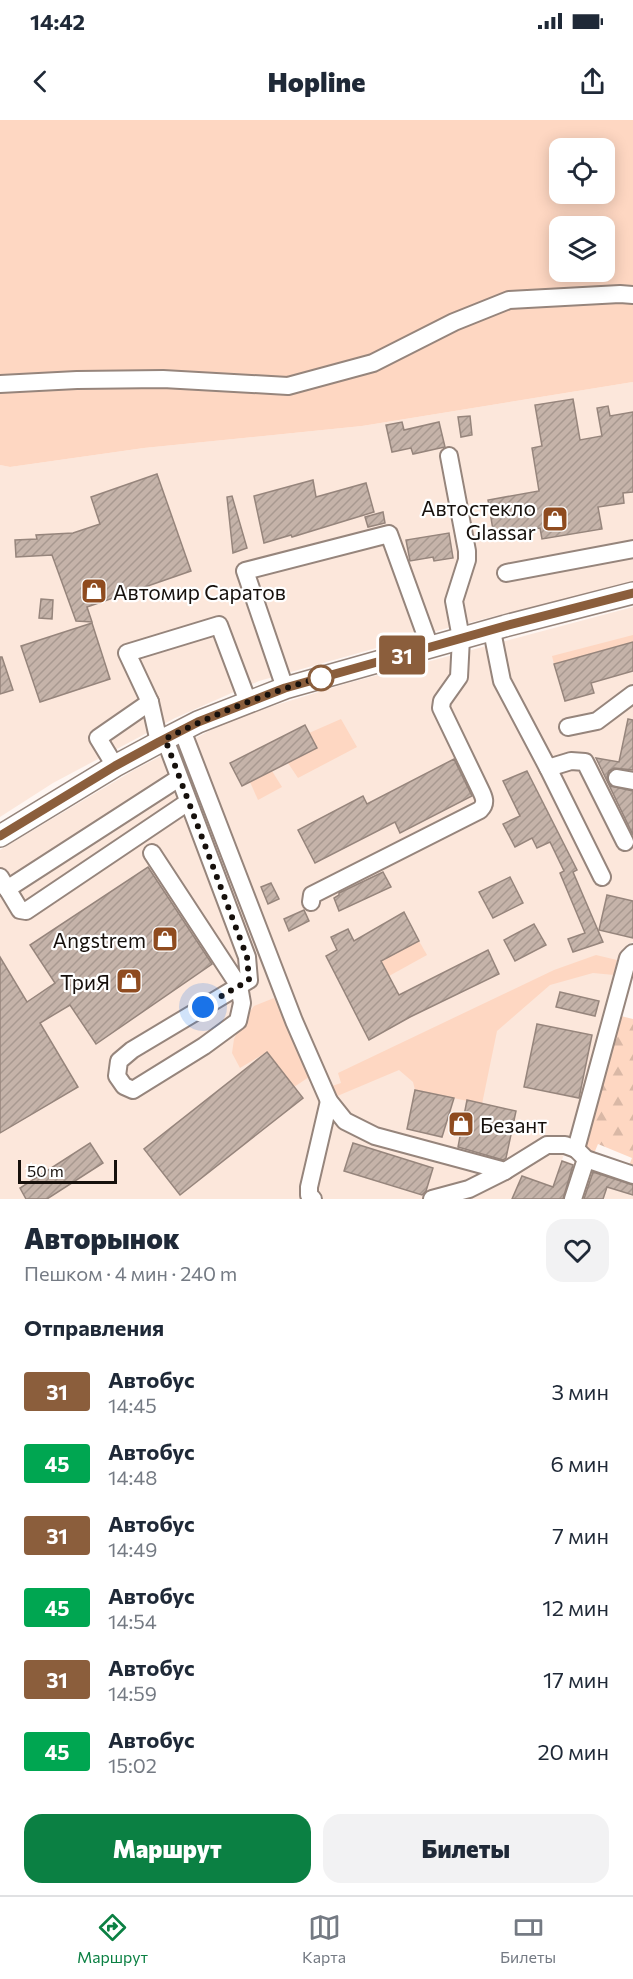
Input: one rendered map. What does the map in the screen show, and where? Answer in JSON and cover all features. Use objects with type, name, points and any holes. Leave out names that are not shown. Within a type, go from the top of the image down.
[{"type":"main road","points":[[3,829],[169,737],[285,688],[461,638],[633,593]]},
{"type":"lane","points":[[0,384],[163,379],[288,386],[373,363],[454,322],[509,300],[633,295]]},
{"type":"lane","points":[[311,902],[312,895],[484,806],[484,798],[441,708],[442,701],[459,677],[461,638],[454,601],[467,560],[449,456]]},
{"type":"lane","points":[[285,688],[245,571],[389,534],[430,647]]},
{"type":"lane","points":[[506,573],[633,549]]},
{"type":"lane","points":[[248,702],[219,625],[127,653],[169,737],[329,1101],[345,1121],[375,1136],[505,1171]]},
{"type":"lane","points":[[492,631],[502,681],[602,877]]},
{"type":"lane","points":[[568,727],[597,721],[633,694]]},
{"type":"lane","points":[[115,766],[98,738],[150,702]]},
{"type":"lane","points":[[152,853],[239,986],[242,1004],[238,1021],[204,1046],[133,1090],[124,1086],[117,1076],[120,1061],[132,1050],[239,986],[249,980],[247,957],[179,778],[169,737]]},
{"type":"lane","points":[[548,768],[571,761],[585,762],[626,842]]},
{"type":"lane","points":[[179,778],[4,883],[20,910],[26,911],[188,802]]},
{"type":"lane","points":[[573,1199],[581,1154],[628,958],[633,953]]},
{"type":"lane","points":[[313,1199],[309,1195],[309,1187],[329,1101]]},
{"type":"lane","points":[[432,1199],[470,1189],[547,1145],[565,1146],[633,1175]]},
{"type":"shaded area","points":[[633,382],[633,582],[444,629],[259,681],[175,718],[53,783],[0,817],[0,465],[10,467],[144,448],[362,426]]},
{"type":"shaded area","points":[[633,607],[633,942],[628,944],[617,960],[582,1104],[562,1160],[633,1183],[633,1199],[0,1199],[0,850],[134,770],[234,718],[348,683]]},
{"type":"green space","points":[[0,120],[633,120],[633,382],[362,426],[144,448],[10,467],[0,465]]},
{"type":"green space","points":[[633,635],[633,642],[554,664],[552,656]]},
{"type":"green space","points":[[341,719],[357,747],[298,778],[288,763],[317,748],[309,733]]},
{"type":"green space","points":[[272,771],[282,787],[258,800],[250,782]]},
{"type":"green space","points":[[419,941],[427,955],[389,976],[381,961]]},
{"type":"green space","points":[[596,955],[617,960],[614,975],[593,973],[550,985],[497,1031],[482,1104],[415,1090],[413,1082],[399,1070],[335,1097],[329,1087],[341,1083],[338,1073],[554,970]]},
{"type":"green space","points":[[274,998],[309,1077],[294,1087],[267,1052],[240,1068],[232,1053],[234,1039],[242,1022],[254,1006]]},
{"type":"green space","points":[[617,1015],[633,1019],[633,1171],[627,1170],[632,1158],[598,1144],[593,1156],[581,1146]]},
{"type":"building","points":[[573,399],[580,440],[602,436],[597,408],[608,406],[610,416],[633,412],[633,492],[623,493],[624,503],[598,507],[602,529],[542,539],[540,528],[494,536],[488,500],[539,491],[532,448],[542,446],[535,405]]},
{"type":"building","points":[[470,416],[472,435],[461,437],[458,417]]},
{"type":"building","points":[[402,422],[404,430],[439,422],[445,447],[413,454],[411,448],[392,452],[386,425]]},
{"type":"building","points":[[157,474],[191,571],[87,607],[92,622],[76,621],[52,555],[16,557],[15,540],[37,539],[36,535],[73,533],[100,524],[91,497]]},
{"type":"building","points":[[313,480],[316,497],[366,483],[374,512],[292,537],[291,535],[264,543],[254,496]]},
{"type":"building","points":[[232,496],[247,548],[233,553],[227,497]]},
{"type":"building","points":[[383,512],[385,523],[368,527],[365,517]]},
{"type":"building","points":[[449,533],[453,558],[434,561],[433,557],[410,561],[406,540]]},
{"type":"building","points":[[41,599],[53,600],[52,619],[39,618]]},
{"type":"building","points":[[92,623],[110,679],[40,702],[21,646]]},
{"type":"building","points":[[633,642],[633,671],[591,683],[594,693],[565,701],[554,664]]},
{"type":"building","points":[[0,657],[2,657],[13,690],[0,694]]},
{"type":"building","points":[[628,719],[633,720],[633,770],[614,768],[609,771],[607,777],[611,786],[633,791],[633,835],[596,758],[619,762]]},
{"type":"building","points":[[305,725],[317,748],[242,786],[230,763]]},
{"type":"building","points":[[454,759],[472,796],[400,833],[395,822],[315,863],[298,830],[363,796],[367,804]]},
{"type":"building","points":[[527,771],[577,870],[573,872],[603,942],[573,952],[568,939],[585,933],[560,873],[564,871],[550,842],[537,848],[532,838],[515,847],[503,824],[520,816],[503,781]]},
{"type":"building","points":[[148,867],[212,964],[96,1044],[70,1005],[40,1023],[78,1087],[0,1133],[0,957],[27,1002],[55,983],[30,945]]},
{"type":"building","points":[[383,872],[391,887],[339,911],[334,898],[339,893]]},
{"type":"building","points":[[510,877],[523,903],[493,918],[479,892]]},
{"type":"building","points":[[271,883],[279,899],[268,904],[261,887]]},
{"type":"building","points":[[607,895],[633,901],[633,938],[599,930]]},
{"type":"building","points":[[304,910],[309,921],[289,931],[284,919]]},
{"type":"building","points":[[404,912],[419,941],[381,961],[399,995],[488,950],[499,974],[410,1017],[369,1040],[326,956],[337,950],[331,937],[348,929],[354,941]]},
{"type":"building","points":[[534,924],[546,945],[515,961],[504,940]]},
{"type":"building","points":[[560,992],[599,1001],[595,1016],[556,1007]]},
{"type":"building","points":[[537,1024],[592,1035],[579,1098],[524,1087]]},
{"type":"building","points":[[267,1052],[303,1098],[180,1195],[144,1149]]},
{"type":"building","points":[[415,1090],[454,1098],[442,1137],[407,1129]]},
{"type":"building","points":[[467,1100],[516,1111],[506,1158],[503,1160],[458,1147]]},
{"type":"building","points":[[90,1143],[103,1163],[47,1199],[26,1199],[20,1188]]},
{"type":"building","points":[[353,1143],[433,1168],[426,1191],[422,1195],[344,1171]]},
{"type":"building","points":[[562,1161],[573,1165],[563,1199],[512,1199],[522,1176],[553,1187]]},
{"type":"building","points":[[593,1172],[633,1185],[633,1195],[607,1187],[603,1199],[584,1199]]},
{"type":"bus line","name":"31","points":[[0,836],[37,812],[159,742],[198,722],[285,688],[461,638],[633,593]]},
{"type":"place","name":"Автостекло Glassar","points":[[555,519]]},
{"type":"place","name":"Автомир Саратов","points":[[94,591]]},
{"type":"place","name":"Angstrem","points":[[165,939]]},
{"type":"place","name":"ТриЯ","points":[[129,981]]},
{"type":"place","name":"Безант","points":[[461,1124]]},
{"type":"route","points":[[203,1007],[249,980],[247,957],[165,739],[198,722],[285,688],[325,676],[321,678]]}]
